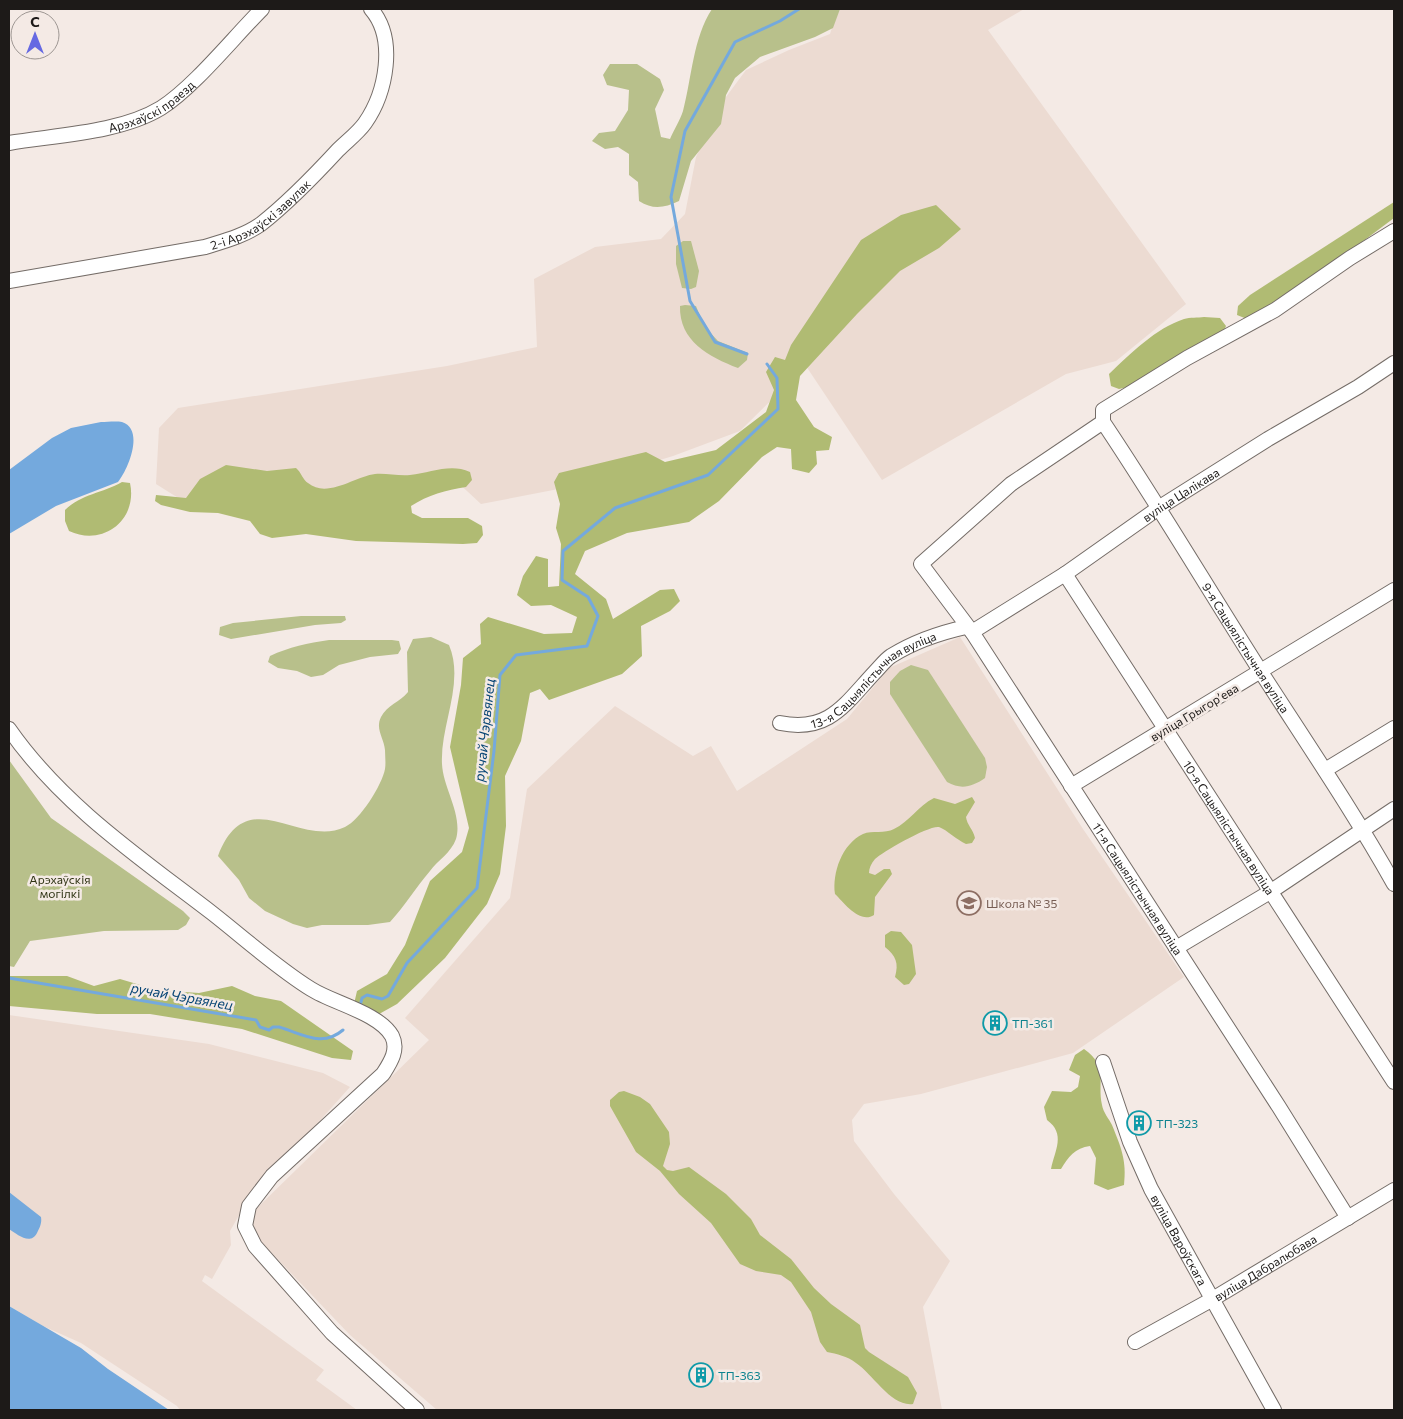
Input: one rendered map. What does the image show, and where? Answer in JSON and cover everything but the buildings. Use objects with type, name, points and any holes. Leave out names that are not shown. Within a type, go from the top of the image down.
[{"type":"street","name":"Арэхаўскі праезд","points":[[9,143],[111,127],[137,119],[160,108],[181,93],[262,9]]},
{"type":"street","name":"2-і Арэхаўскі завулак","points":[[9,281],[205,247],[236,238],[260,224],[307,183],[365,123],[382,87],[386,50],[378,17],[371,9]]},
{"type":"street","points":[[1103,416],[1187,358],[1275,310],[1350,258],[1394,231]]},
{"type":"street","name":"вуліца Цалікава","points":[[969,629],[1065,574],[1160,507],[1268,438],[1358,387],[1394,363]]},
{"type":"street","name":"9-я Сацыялістычная вуліца","points":[[1103,416],[1261,672],[1363,828],[1394,884]]},
{"type":"street","name":"11-я Сацыялістычная вуліца","points":[[1103,416],[1011,484],[921,564],[969,629],[1279,1107],[1348,1218]]},
{"type":"street","name":"10-я Сацыялістычная вуліца","points":[[1065,574],[1394,1082]]},
{"type":"street","name":"вуліца Грыгорʼева","points":[[1071,786],[1394,590]]},
{"type":"street","name":"13-я Сацыялістычная вуліца","points":[[780,723],[814,726],[838,712],[890,657],[932,634],[969,629]]},
{"type":"street","points":[[9,728],[37,767],[68,799],[110,835],[311,989],[379,1022],[392,1037],[395,1054],[383,1074],[272,1176],[249,1206],[245,1226],[255,1246],[332,1333],[417,1410]]},
{"type":"street","points":[[1325,770],[1394,728]]},
{"type":"street","points":[[1176,948],[1270,892],[1394,809]]},
{"type":"street","name":"вуліца Вароўскага","points":[[1103,1062],[1130,1142],[1152,1189],[1211,1300],[1274,1410]]},
{"type":"street","name":"вуліца Дабралюбава","points":[[1135,1342],[1211,1300],[1394,1190]]},
{"type":"shaded area","points":[[838,9],[1024,9],[988,30],[1186,304],[1116,361],[1066,374],[882,480],[806,366],[740,431],[673,456],[574,486],[481,504],[454,479],[183,501],[156,484],[159,428],[178,408],[447,366],[537,347],[534,279],[595,247],[661,239],[685,214],[696,157],[723,101],[746,70],[830,34]]},
{"type":"shaded area","points":[[960,637],[1083,829],[1184,977],[1073,1053],[921,1094],[864,1104],[852,1120],[854,1141],[894,1194],[950,1261],[923,1307],[942,1410],[437,1410],[350,1335],[249,1229],[250,1215],[429,1040],[405,1018],[510,898],[527,789],[615,706],[693,756],[711,746],[737,791],[847,719],[889,668]]},
{"type":"shaded area","points":[[9,1015],[209,1044],[323,1073],[350,1087],[246,1203],[230,1231],[231,1245],[212,1279],[205,1275],[202,1281],[324,1370],[316,1380],[357,1410],[180,1410],[177,1406],[81,1343],[43,1326],[9,1306]]},
{"type":"green space","points":[[712,9],[840,9],[833,28],[815,37],[760,57],[735,78],[726,95],[721,124],[691,161],[679,201],[663,206],[649,206],[639,201],[638,182],[629,175],[629,154],[618,147],[605,149],[592,141],[599,133],[615,131],[628,110],[629,90],[607,85],[603,75],[610,64],[637,64],[660,79],[664,90],[655,109],[661,137],[670,139],[683,111],[697,45]]},
{"type":"green space","points":[[1394,202],[1394,218],[1286,299],[1247,319],[1237,315],[1238,306],[1250,295]]},
{"type":"green space","points":[[936,205],[961,229],[939,248],[900,271],[800,376],[796,400],[814,427],[832,437],[829,450],[816,451],[817,464],[809,473],[792,469],[791,449],[777,447],[762,457],[719,501],[689,522],[627,533],[585,551],[575,574],[606,599],[613,619],[660,590],[674,589],[680,601],[670,611],[641,626],[642,656],[622,674],[549,700],[540,689],[530,693],[521,741],[505,776],[506,826],[500,874],[487,904],[445,958],[397,1004],[372,1018],[354,1004],[357,991],[387,974],[405,945],[430,881],[462,852],[469,828],[450,747],[461,685],[463,658],[481,644],[480,624],[488,617],[544,634],[572,633],[577,617],[551,605],[531,606],[517,595],[523,576],[536,556],[548,559],[548,587],[559,586],[561,544],[556,528],[560,504],[554,482],[559,473],[646,452],[665,462],[716,450],[766,412],[774,390],[766,372],[775,357],[785,360],[791,345],[861,240],[901,215]]},
{"type":"green space","points":[[683,241],[691,241],[699,271],[696,287],[691,289],[682,288],[676,264],[676,246]]},
{"type":"green space","points":[[680,306],[696,306],[704,326],[718,341],[748,353],[747,360],[738,368],[717,359],[698,346],[690,338],[681,318]]},
{"type":"green space","points":[[1220,318],[1226,326],[1223,333],[1132,386],[1119,389],[1111,386],[1109,374],[1154,335],[1184,319]]},
{"type":"green space","points":[[226,465],[267,471],[296,468],[308,483],[324,489],[333,488],[375,474],[410,475],[448,468],[463,469],[470,472],[472,480],[466,487],[444,491],[424,499],[411,506],[412,513],[422,518],[468,518],[482,526],[483,535],[477,543],[463,544],[356,541],[306,534],[272,538],[260,534],[250,521],[218,513],[190,512],[161,505],[155,501],[156,495],[186,498],[200,479]]},
{"type":"green space","points":[[122,482],[130,483],[131,496],[129,508],[123,519],[115,527],[105,533],[94,535],[82,535],[69,531],[65,521],[65,510],[78,500]]},
{"type":"green space","points":[[301,616],[345,616],[346,620],[341,623],[315,625],[231,639],[219,635],[220,627],[233,623]]},
{"type":"green space","points":[[431,637],[449,645],[453,659],[453,689],[444,734],[442,764],[457,821],[454,844],[433,867],[390,922],[368,925],[322,925],[307,928],[293,924],[265,911],[249,898],[239,880],[218,856],[230,834],[244,822],[259,819],[276,821],[310,830],[328,831],[345,827],[351,823],[370,801],[383,776],[385,750],[379,730],[379,721],[387,709],[408,692],[407,652],[413,639]]},
{"type":"green space","points":[[329,640],[392,640],[399,641],[401,649],[398,654],[370,657],[339,665],[323,675],[311,677],[297,671],[278,668],[268,662],[270,656],[284,650]]},
{"type":"green space","points":[[911,665],[928,670],[985,758],[987,767],[985,778],[962,787],[947,782],[890,694],[890,682],[900,671]]},
{"type":"green space","name":"Арэхаўскія могілкі","points":[[9,760],[51,818],[183,911],[190,918],[186,925],[178,930],[104,931],[30,941],[14,967],[9,966]]},
{"type":"green space","points":[[972,797],[975,802],[966,817],[975,838],[972,843],[966,844],[939,827],[926,830],[906,840],[875,859],[870,866],[869,873],[875,875],[884,869],[890,869],[892,874],[875,897],[874,915],[863,917],[858,915],[835,894],[835,877],[840,860],[849,845],[863,834],[894,829],[934,798],[955,804]]},
{"type":"green space","points":[[891,931],[901,932],[912,945],[916,974],[909,984],[904,985],[895,977],[896,960],[885,947],[885,935]]},
{"type":"green space","points":[[9,976],[67,976],[94,986],[120,979],[157,990],[199,993],[232,986],[255,996],[281,1001],[353,1051],[351,1060],[332,1058],[242,1029],[150,1014],[97,1014],[9,1006]]},
{"type":"green space","points":[[1084,1049],[1097,1062],[1103,1108],[1121,1147],[1124,1161],[1124,1185],[1108,1190],[1094,1184],[1096,1158],[1090,1146],[1072,1154],[1061,1169],[1051,1169],[1057,1149],[1058,1137],[1053,1125],[1047,1120],[1044,1107],[1052,1091],[1071,1092],[1078,1087],[1080,1076],[1069,1070],[1075,1055]]},
{"type":"green space","points":[[624,1091],[640,1097],[650,1104],[669,1132],[670,1144],[663,1166],[667,1170],[673,1171],[689,1167],[726,1194],[751,1219],[760,1235],[791,1259],[814,1288],[831,1304],[860,1325],[865,1348],[908,1377],[917,1393],[913,1404],[905,1404],[890,1395],[853,1361],[827,1352],[820,1342],[811,1312],[791,1282],[781,1275],[756,1271],[740,1264],[711,1223],[679,1194],[660,1171],[636,1152],[610,1106],[610,1100],[619,1092]]},
{"type":"water","points":[[101,422],[122,422],[129,426],[132,433],[133,441],[130,460],[118,482],[56,506],[9,534],[9,470],[52,438],[71,428]]},
{"type":"water","points":[[9,1192],[41,1217],[38,1231],[31,1239],[23,1238],[9,1229]]},
{"type":"water","points":[[9,1306],[81,1348],[108,1369],[169,1410],[9,1410]]},
{"type":"waterway","name":"ручай Чэрвянец","points":[[747,354],[715,342],[690,301],[671,197],[685,131],[735,42],[780,21],[799,9]]},
{"type":"waterway","name":"ручай Чэрвянец","points":[[360,1006],[362,998],[367,995],[382,999],[388,996],[407,963],[477,888],[494,751],[500,675],[516,655],[587,646],[598,616],[588,597],[562,580],[563,551],[615,508],[708,475],[778,409],[777,378],[767,364]]},
{"type":"waterway","name":"ручай Чэрвянец","points":[[9,978],[256,1020],[260,1027],[269,1030],[273,1027],[279,1027],[312,1038],[328,1038],[343,1030]]},
{"type":"place","name":"Школа № 35","points":[[969,903]]},
{"type":"place","name":"ТП-361","points":[[995,1023]]},
{"type":"place","name":"ТП-323","points":[[1139,1123]]},
{"type":"place","name":"ТП-363","points":[[701,1375]]}]
